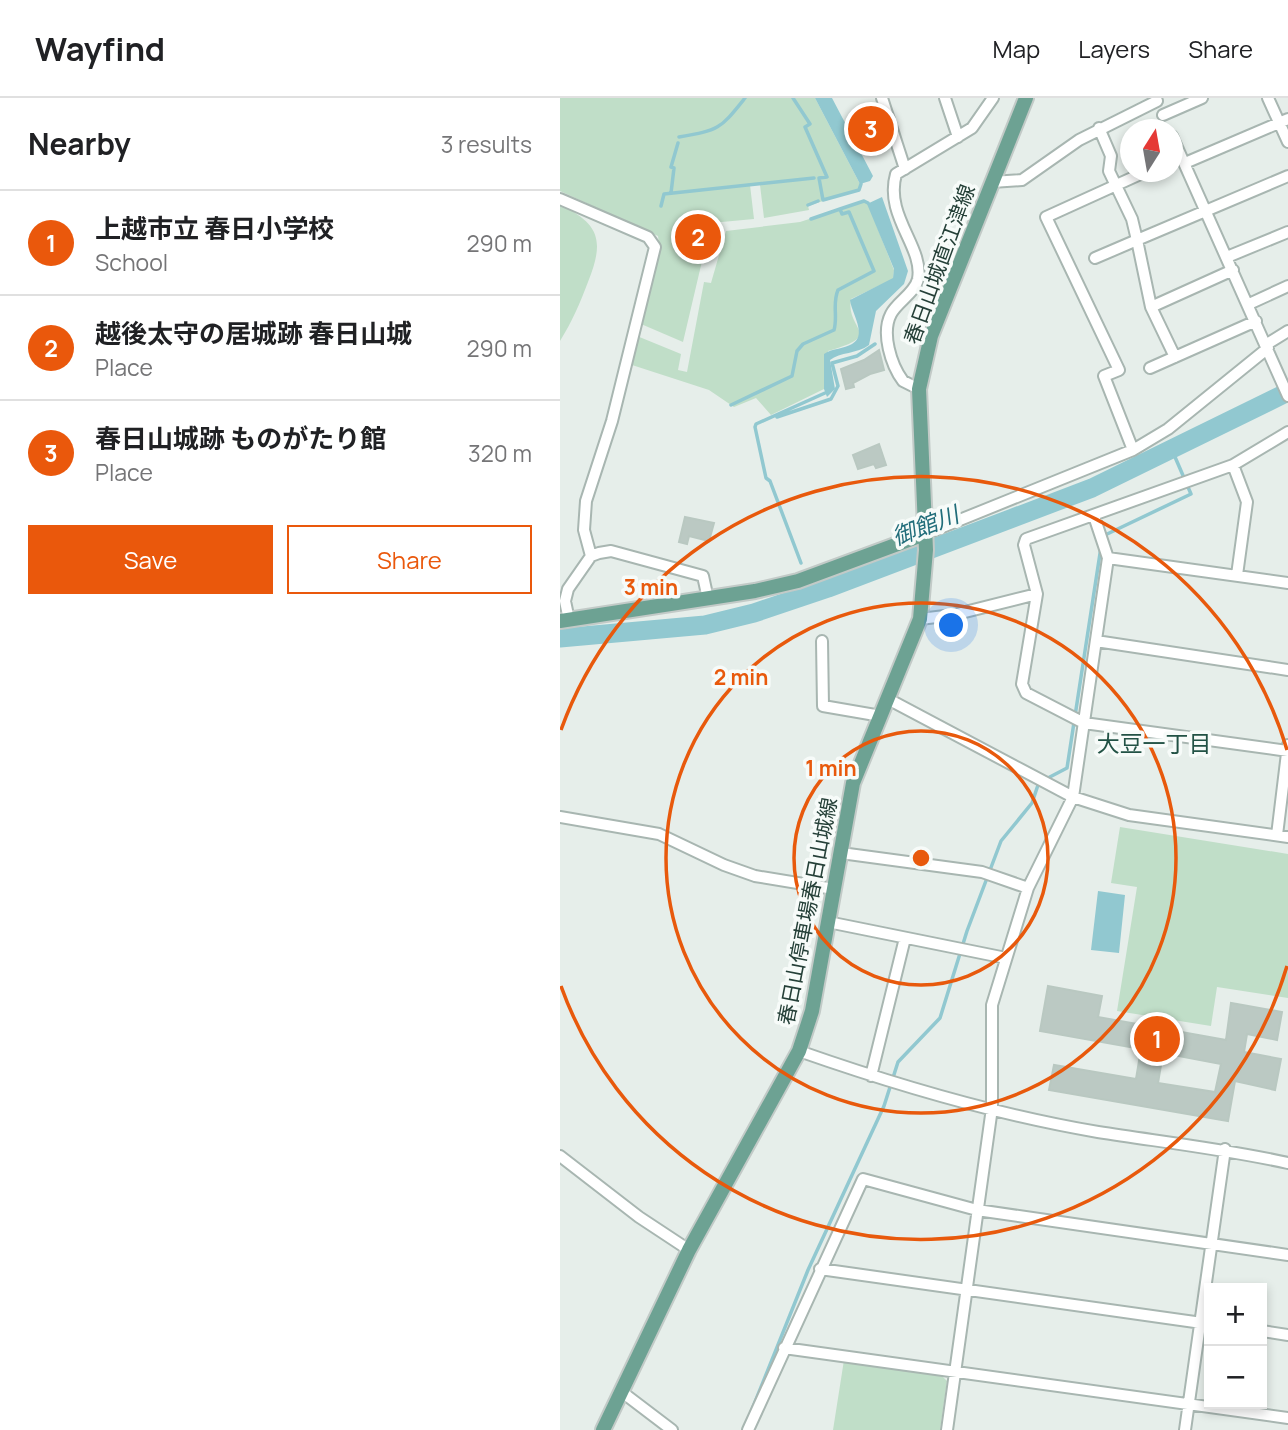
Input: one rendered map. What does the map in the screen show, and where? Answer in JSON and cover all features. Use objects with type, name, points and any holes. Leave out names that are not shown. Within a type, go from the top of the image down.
[{"type":"main road","name":"春日山城直江津線","points":[[925,534],[919,389],[931,336],[1024,99]]},
{"type":"main road","name":"春日山停車場春日山城線","points":[[603,1430],[689,1250],[799,1051],[811,1011],[853,783],[920,619],[925,584],[925,534]]},
{"type":"main road","points":[[565,620],[708,599],[798,581],[925,534]]},
{"type":"street","points":[[882,98],[905,169]]},
{"type":"street","points":[[945,98],[958,137]]},
{"type":"street","points":[[919,389],[903,381],[897,373],[889,350],[887,327],[890,314],[918,279],[918,267],[896,212],[893,196],[896,174],[972,128],[993,98]]},
{"type":"street","points":[[1163,115],[1202,98]]},
{"type":"street","points":[[1268,98],[1283,121],[1288,142]]},
{"type":"street","points":[[992,182],[1022,180],[1099,128],[1156,100],[1165,119]]},
{"type":"street","points":[[1183,159],[1283,121]]},
{"type":"street","points":[[1099,128],[1111,156],[1109,171],[1117,183],[1137,240],[1151,307],[1175,356]]},
{"type":"street","points":[[1183,166],[1207,211],[1288,396]]},
{"type":"street","points":[[1095,258],[1288,176]]},
{"type":"street","points":[[1120,182],[1046,216],[1119,370],[1104,376],[1133,450]]},
{"type":"street","points":[[560,199],[648,237],[654,247],[612,421],[586,501],[584,530],[591,556]]},
{"type":"street","points":[[1227,257],[1288,232]]},
{"type":"street","points":[[1151,307],[1233,270]]},
{"type":"street","points":[[1249,304],[1288,286]]},
{"type":"street","points":[[1150,368],[1256,321]]},
{"type":"street","points":[[925,534],[1133,450],[1168,429],[1288,331]]},
{"type":"street","points":[[1288,432],[1233,465],[1026,539],[1024,545],[1037,594],[1022,684],[1026,693],[1084,723],[1288,751]]},
{"type":"street","points":[[1233,465],[1247,502],[1237,575]]},
{"type":"street","points":[[947,1430],[992,1108],[992,1005],[1028,888],[1073,797],[1108,558],[1094,516]]},
{"type":"street","points":[[565,620],[568,589],[591,556],[611,551],[703,576],[708,599]]},
{"type":"street","points":[[1108,558],[1288,583]]},
{"type":"street","points":[[920,619],[953,615],[1037,594]]},
{"type":"street","points":[[822,641],[823,706],[881,716]]},
{"type":"street","points":[[1096,641],[1288,670]]},
{"type":"street","points":[[888,699],[1073,797],[1129,815],[1283,836],[1288,745]]},
{"type":"street","points":[[560,817],[659,834],[724,865],[755,876],[834,889]]},
{"type":"street","points":[[841,853],[982,872],[1028,888]]},
{"type":"street","points":[[828,922],[1006,958]]},
{"type":"street","points":[[871,1076],[905,938]]},
{"type":"street","points":[[799,1051],[871,1076],[992,1108],[1097,1131],[1225,1149],[1288,1163]]},
{"type":"street","points":[[1208,1283],[1225,1149]]},
{"type":"street","points":[[560,1156],[639,1217],[689,1250]]},
{"type":"street","points":[[763,1430],[748,1429],[863,1178],[977,1210],[1288,1255]]},
{"type":"street","points":[[820,1269],[1204,1323]]},
{"type":"street","points":[[1185,1430],[1204,1328]]},
{"type":"street","points":[[1267,1332],[1288,1335]]},
{"type":"street","points":[[783,1348],[1288,1418]]},
{"type":"street","points":[[622,1392],[672,1430]]},
{"type":"green space","points":[[560,98],[815,98],[860,184],[859,189],[808,206],[809,210],[764,218],[760,185],[750,185],[754,219],[711,223],[683,342],[641,324],[660,251],[658,236],[560,191]]},
{"type":"green space","points":[[864,201],[868,204],[894,270],[893,279],[851,299],[851,309],[859,336],[828,351],[824,389],[771,415],[756,398],[734,407],[709,390],[632,365],[637,336],[681,354],[678,370],[687,372],[704,282],[711,283],[726,231],[800,222]]},
{"type":"green space","points":[[560,205],[584,219],[591,227],[597,245],[588,282],[560,341]]},
{"type":"green space","points":[[1120,827],[1288,854],[1288,998],[1217,987],[1211,1026],[1117,1011],[1137,887],[1111,883]]},
{"type":"green space","points":[[844,1360],[940,1374],[947,1381],[940,1430],[833,1430]]},
{"type":"water","points":[[815,98],[832,98],[873,176],[870,181],[860,184]]},
{"type":"water","points":[[882,197],[908,271],[904,284],[876,311],[869,345],[830,360],[835,389],[827,397],[824,389],[824,354],[852,344],[859,335],[850,300],[893,278],[894,269],[867,204]]},
{"type":"water","points":[[1098,891],[1125,895],[1119,953],[1091,950]]},
{"type":"building","points":[[866,106],[887,146],[877,152],[855,111]]},
{"type":"building","points":[[879,350],[884,370],[870,374],[853,383],[854,387],[846,389],[841,369],[864,360]]},
{"type":"building","points":[[879,444],[886,465],[876,468],[874,464],[858,469],[853,455]]},
{"type":"building","points":[[685,517],[714,523],[709,541],[689,536],[687,544],[679,542]]},
{"type":"building","points":[[1048,986],[1102,996],[1098,1017],[1226,1040],[1231,1003],[1282,1012],[1277,1040],[1247,1034],[1244,1052],[1281,1059],[1275,1090],[1235,1081],[1228,1121],[1049,1090],[1054,1065],[1136,1079],[1141,1049],[1040,1031]],"holes":[[[1163,1053],[1221,1064],[1215,1092],[1158,1083]]]},
{"type":"waterway","points":[[679,137],[718,126],[745,98]]},
{"type":"waterway","points":[[793,98],[810,124],[805,127],[827,177],[819,178],[823,200],[859,190],[861,184]]},
{"type":"waterway","points":[[671,193],[674,168],[671,167],[678,143]]},
{"type":"waterway","points":[[661,206],[664,194],[814,178]]},
{"type":"waterway","points":[[808,205],[818,201]]},
{"type":"waterway","points":[[731,405],[792,376],[797,351],[803,344],[834,330],[838,290],[874,271],[849,212],[842,214],[840,209],[864,201],[868,203]]},
{"type":"waterway","points":[[811,219],[840,209]]},
{"type":"waterway","points":[[777,417],[831,399],[838,386],[832,363],[857,356],[875,344]]},
{"type":"waterway","name":"御館川","points":[[560,638],[705,625],[754,613],[828,588],[1092,488],[1288,392]]},
{"type":"waterway","points":[[801,563],[770,481],[766,478],[755,427],[756,424],[825,393]]},
{"type":"waterway","points":[[1103,536],[1191,494],[1172,450]]},
{"type":"waterway","points":[[1046,779],[1067,768],[1101,547]]},
{"type":"waterway","points":[[751,1412],[808,1270],[884,1106],[898,1062],[940,1018],[967,931],[1001,841],[1032,803],[1039,782]]},
{"type":"place","name":"春日山城跡 ものがたり館","points":[[871,129]]},
{"type":"place","name":"越後太守の居城跡 春日山城","points":[[698,237]]},
{"type":"place","name":"上越市立 春日小学校","points":[[1157,1039]]},
{"type":"district","name":"大豆一丁目","points":[[1154,743]]}]
